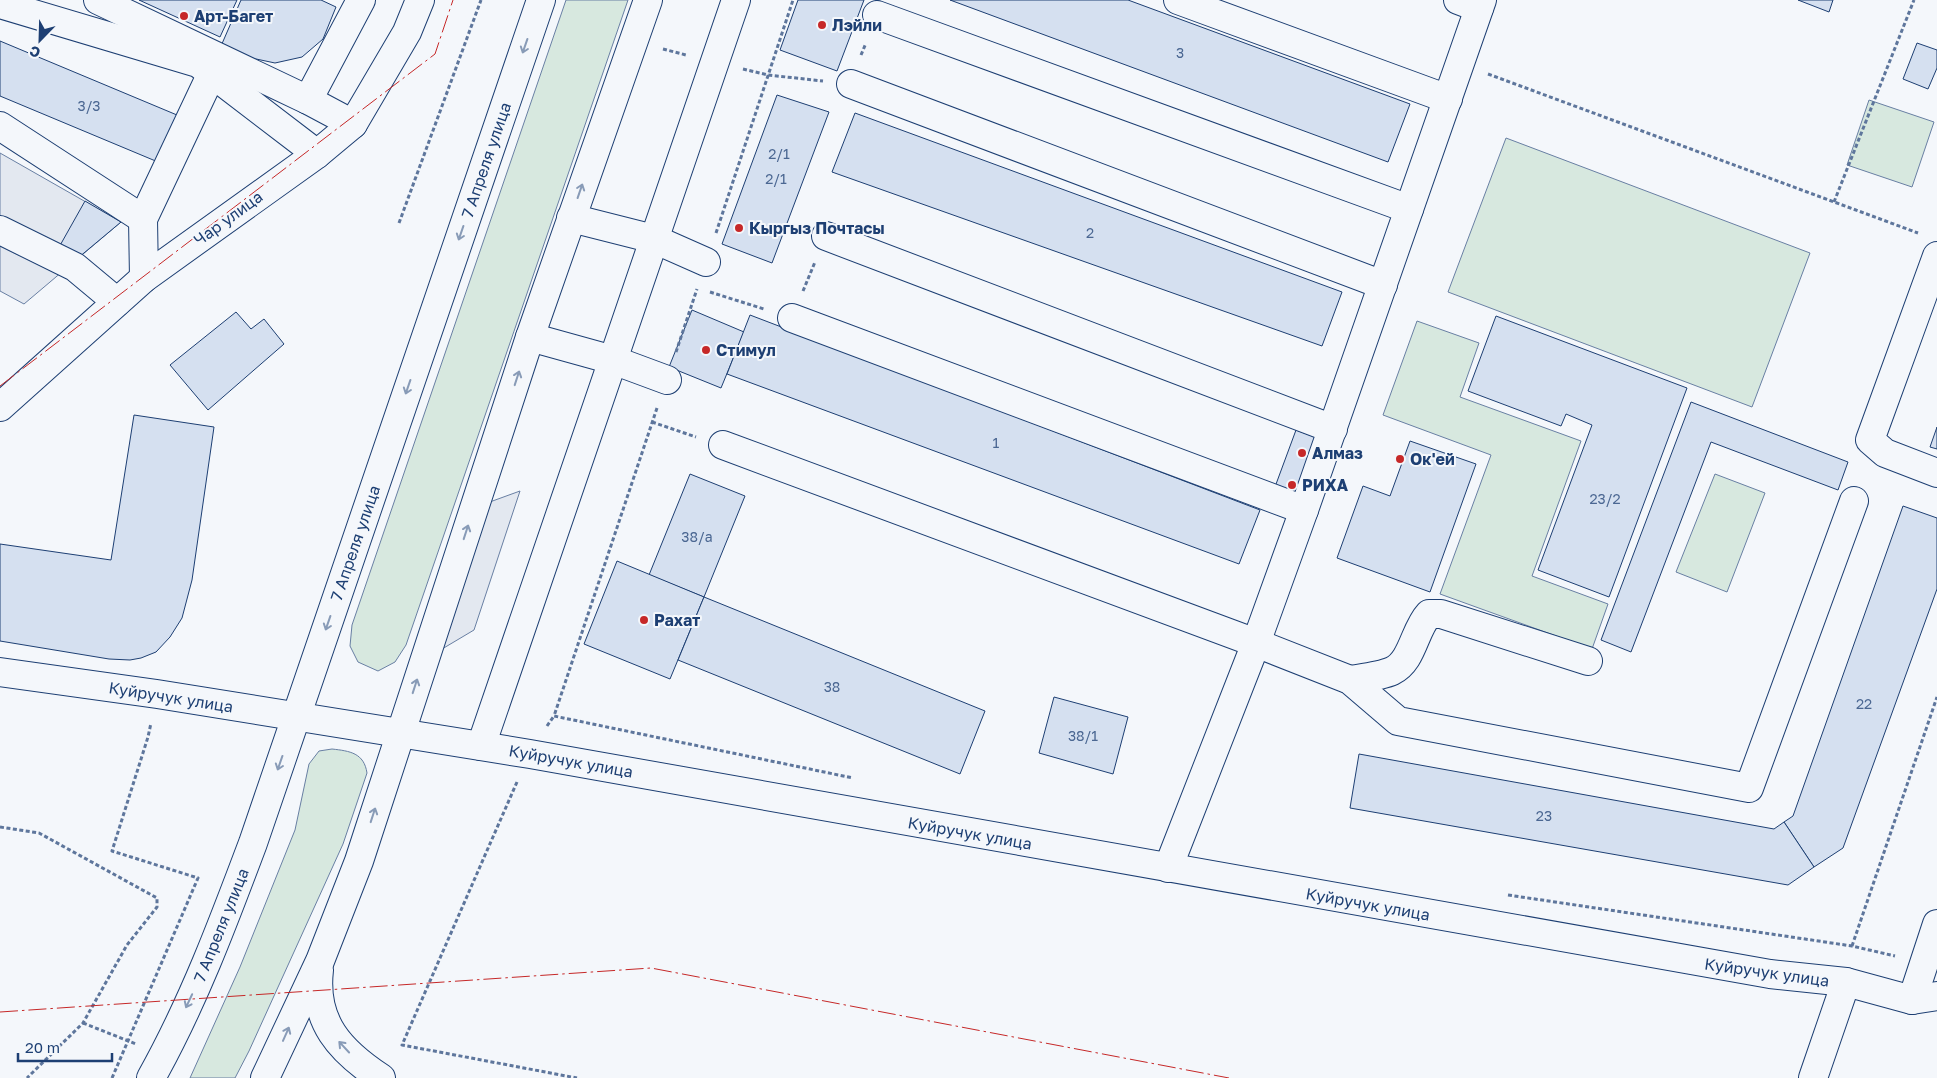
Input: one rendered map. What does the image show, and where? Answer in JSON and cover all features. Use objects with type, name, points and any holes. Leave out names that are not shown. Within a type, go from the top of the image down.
[{"type":"street","points":[[98,0],[308,100],[353,124]]},
{"type":"street","points":[[308,100],[361,0]]},
{"type":"street","name":"Чар улица","points":[[0,407],[144,278],[317,154],[353,124],[406,32],[420,0]]},
{"type":"street","name":"7 Апреля улица","points":[[151,1078],[165,1053],[212,952],[253,843],[541,0]]},
{"type":"street","points":[[265,1078],[320,961],[359,861],[399,733],[530,337],[648,0]]},
{"type":"street","points":[[480,746],[736,0]]},
{"type":"street","points":[[1178,0],[1448,99]]},
{"type":"street","points":[[1168,868],[1256,643],[1384,285],[1460,64],[1473,3]]},
{"type":"street","points":[[0,4],[198,63],[317,154]]},
{"type":"street","points":[[877,15],[1409,208]]},
{"type":"street","points":[[144,278],[143,219],[212,74]]},
{"type":"street","points":[[850,84],[1384,285]]},
{"type":"street","points":[[0,126],[143,219]]},
{"type":"street","points":[[571,218],[654,239],[706,262]]},
{"type":"street","points":[[0,230],[75,267],[118,302]]},
{"type":"street","points":[[826,236],[1333,429]]},
{"type":"street","points":[[1937,256],[1870,440],[1885,453],[1937,473]]},
{"type":"street","points":[[792,318],[1304,510]]},
{"type":"street","points":[[530,337],[613,360],[667,380]]},
{"type":"street","points":[[723,445],[1256,643],[1350,680],[1398,721],[1748,788],[1854,501]]},
{"type":"street","points":[[1350,680],[1392,671],[1407,657],[1422,622],[1429,614],[1441,614],[1588,661]]},
{"type":"street","name":"Куйручук улица","points":[[0,672],[147,693],[480,746],[1770,974],[1846,982],[1924,998]]},
{"type":"street","points":[[1924,998],[1923,962],[1937,924]]},
{"type":"street","points":[[320,961],[317,983],[318,1001],[323,1020],[340,1044],[362,1066],[382,1078]]},
{"type":"street","points":[[1812,1078],[1846,982]]},
{"type":"path","points":[[399,223],[481,0]]},
{"type":"path","points":[[794,0],[554,716],[856,779]]},
{"type":"path","points":[[1834,202],[1914,0]]},
{"type":"path","points":[[1460,64],[1920,234]]},
{"type":"path","points":[[652,422],[723,445]]},
{"type":"path","points":[[1852,946],[1937,697]]},
{"type":"path","points":[[112,1078],[198,878],[112,851],[148,737]]},
{"type":"path","points":[[510,799],[402,1045],[577,1078]]},
{"type":"path","points":[[0,828],[38,833],[157,898],[157,907],[128,945],[83,1023],[27,1078]]},
{"type":"path","points":[[1500,894],[1852,946],[1923,962]]},
{"type":"path","points":[[83,1023],[165,1053]]},
{"type":"shaded area","points":[[566,0],[628,0],[406,645],[395,662],[378,671],[358,662],[350,646],[352,625]]},
{"type":"shaded area","points":[[1869,100],[1934,122],[1912,187],[1847,165]]},
{"type":"shaded area","points":[[1506,138],[1810,253],[1752,407],[1448,292]]},
{"type":"shaded area","points":[[0,153],[121,222],[24,304],[0,291]]},
{"type":"shaded area","points":[[1417,321],[1479,343],[1460,397],[1581,441],[1532,576],[1608,604],[1592,649],[1440,594],[1491,455],[1383,415]]},
{"type":"shaded area","points":[[1715,474],[1765,493],[1727,592],[1676,572]]},
{"type":"shaded area","points":[[520,491],[474,630],[437,652],[487,503]]},
{"type":"shaded area","points":[[332,749],[355,754],[363,761],[367,773],[343,844],[235,1078],[190,1078],[240,967],[295,830],[309,764],[319,751]]},
{"type":"building","points":[[139,0],[237,0],[220,37]]},
{"type":"building","points":[[241,0],[321,0],[336,7],[323,39],[302,57],[275,63],[242,56],[221,46]]},
{"type":"building","name":"Лэйли","points":[[798,0],[864,0],[837,71],[780,50]]},
{"type":"building","points":[[950,0],[1128,0],[1410,104],[1388,162]]},
{"type":"building","points":[[1798,0],[1833,0],[1829,12]]},
{"type":"building","points":[[0,41],[177,115],[158,162],[0,96]]},
{"type":"building","points":[[1917,43],[1937,50],[1937,68],[1928,89],[1903,79]]},
{"type":"building","points":[[777,95],[829,112],[772,263],[722,244]]},
{"type":"building","points":[[855,113],[1342,292],[1322,346],[832,172]]},
{"type":"building","points":[[85,201],[121,222],[72,263],[58,249]]},
{"type":"building","name":"Стимул","points":[[692,310],[744,332],[721,388],[669,367]]},
{"type":"building","points":[[236,312],[251,329],[264,319],[284,344],[208,410],[170,365]]},
{"type":"building","points":[[750,315],[1260,510],[1239,564],[727,374]]},
{"type":"building","points":[[1496,316],[1687,388],[1609,597],[1538,570],[1592,425],[1566,414],[1561,426],[1468,391]]},
{"type":"building","points":[[1691,402],[1848,462],[1838,490],[1711,442],[1631,652],[1601,640]]},
{"type":"building","points":[[134,415],[214,427],[192,580],[182,618],[170,637],[156,652],[130,660],[109,659],[0,641],[0,544],[111,560]]},
{"type":"building","points":[[1937,427],[1937,449],[1930,447]]},
{"type":"building","points":[[1296,430],[1323,440],[1299,504],[1272,495]]},
{"type":"building","points":[[1410,441],[1476,464],[1430,592],[1337,558],[1363,486],[1390,496]]},
{"type":"building","points":[[690,474],[745,496],[704,597],[649,575]]},
{"type":"building","points":[[1903,506],[1937,518],[1937,589],[1843,848],[1814,867],[1784,822],[1793,816]]},
{"type":"building","name":"Рахат","points":[[617,561],[704,597],[670,679],[584,644]]},
{"type":"building","points":[[704,597],[985,711],[960,774],[678,660]]},
{"type":"building","points":[[1054,697],[1128,717],[1113,774],[1039,753]]},
{"type":"building","points":[[1359,754],[1774,829],[1784,822],[1814,867],[1788,885],[1350,808]]},
{"type":"power","points":[[0,386],[435,54],[453,0]]},
{"type":"power","points":[[0,1012],[651,968],[1229,1078]]},
{"type":"place","name":"Арт-Багет","points":[[184,16]]},
{"type":"place","name":"Лэйли","points":[[822,25]]},
{"type":"place","name":"Кыргыз Почтасы","points":[[739,228]]},
{"type":"place","name":"Стимул","points":[[706,350]]},
{"type":"place","name":"Алмаз","points":[[1302,453]]},
{"type":"place","name":"Ок'ей","points":[[1400,459]]},
{"type":"place","name":"РИХА","points":[[1292,485]]},
{"type":"place","name":"Рахат","points":[[644,620]]}]
